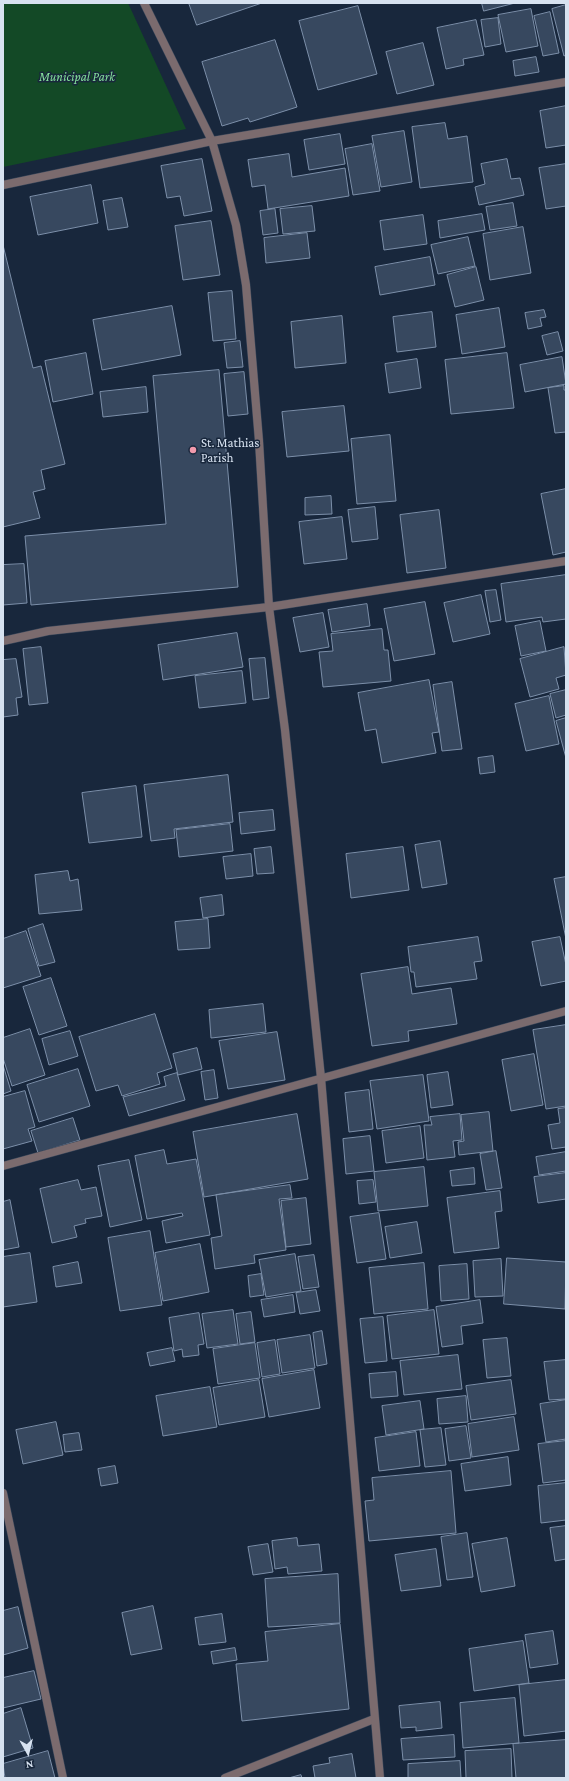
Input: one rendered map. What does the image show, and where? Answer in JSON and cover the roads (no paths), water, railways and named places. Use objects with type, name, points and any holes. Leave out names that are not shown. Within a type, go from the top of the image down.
[{"type":"street","points":[[144,3],[212,141],[236,225],[246,285],[259,441],[269,607],[286,730],[321,1078],[380,1778]]},
{"type":"street","points":[[3,185],[212,141],[566,82]]},
{"type":"street","points":[[3,641],[48,631],[269,607],[566,561]]},
{"type":"street","points":[[3,1166],[566,1011]]},
{"type":"street","points":[[3,1494],[63,1778]]},
{"type":"street","points":[[225,1778],[374,1719]]},
{"type":"place","name":"St. Mathias Parish","points":[[193,450]]},
{"type":"park label","name":"Municipal Park","points":[[77,77]]}]
